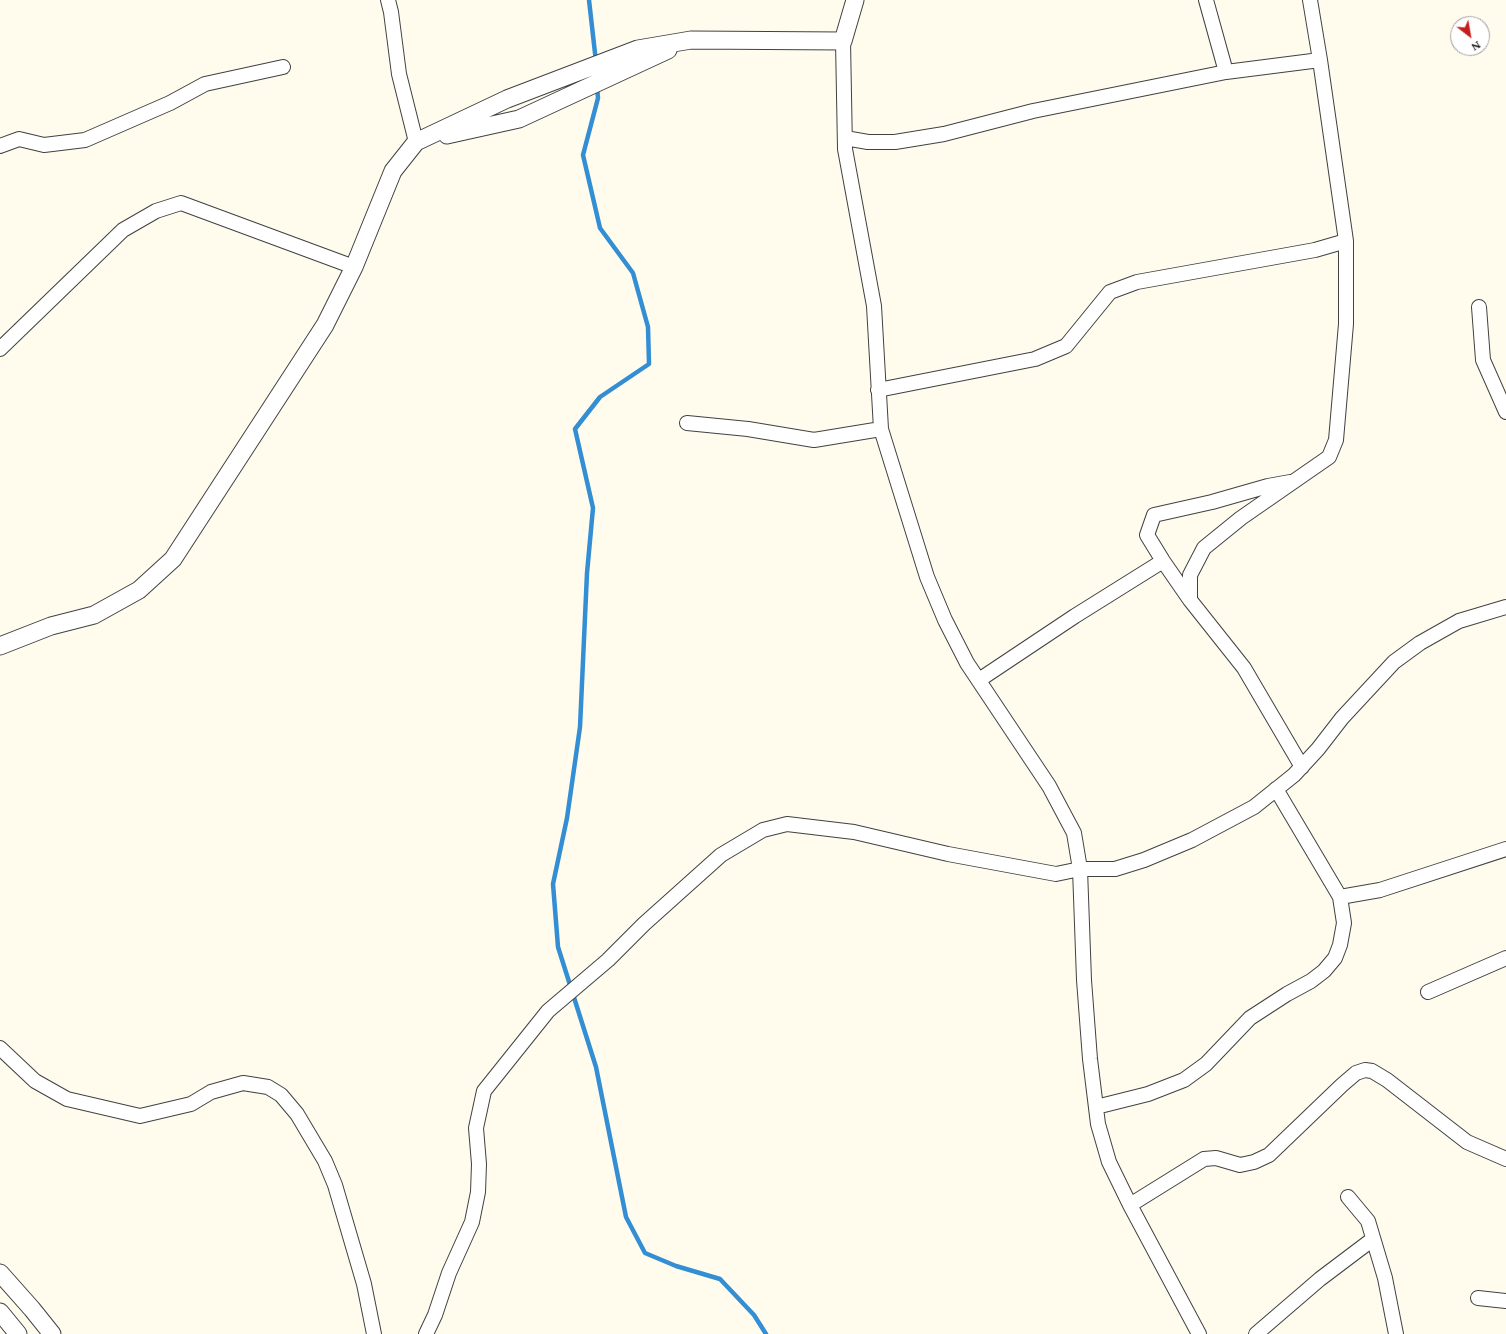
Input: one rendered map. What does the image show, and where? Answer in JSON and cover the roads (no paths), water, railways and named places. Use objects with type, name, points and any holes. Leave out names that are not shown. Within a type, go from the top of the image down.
[{"type":"street","points":[[388,0],[391,12],[399,74],[416,142]]},
{"type":"street","points":[[855,0],[843,41],[845,149],[874,306],[881,429],[927,578],[945,620],[967,663],[1049,786],[1074,833],[1080,869],[1084,980],[1090,1060],[1098,1124],[1109,1162],[1130,1205],[1199,1334]]},
{"type":"street","points":[[1206,0],[1226,72]]},
{"type":"street","points":[[1190,600],[1190,575],[1204,548],[1241,518],[1329,457],[1336,440],[1346,324],[1346,241],[1310,0]]},
{"type":"street","points":[[416,142],[519,119],[690,40]]},
{"type":"street","points":[[0,646],[51,626],[94,615],[139,590],[173,559],[325,325],[354,268],[393,170],[416,142],[507,99],[638,49],[690,40],[843,41]]},
{"type":"street","points":[[845,138],[868,142],[895,142],[944,134],[1033,111],[1226,72],[1320,60]]},
{"type":"street","points":[[0,146],[19,139],[44,145],[85,140],[170,103],[205,84],[283,67]]},
{"type":"street","points":[[0,349],[123,230],[156,211],[181,203],[354,268]]},
{"type":"street","points":[[878,390],[1035,359],[1066,346],[1110,292],[1137,282],[1315,250],[1346,241]]},
{"type":"street","points":[[1480,307],[1483,360],[1506,412]]},
{"type":"street","points":[[687,423],[748,429],[814,440],[881,429]]},
{"type":"street","points":[[1296,481],[1268,486],[1212,502],[1154,515],[1147,535],[1163,562],[1190,600],[1244,668],[1302,767]]},
{"type":"street","points":[[979,680],[1075,616],[1163,562]]},
{"type":"street","points":[[426,1334],[435,1315],[449,1273],[472,1222],[478,1192],[479,1164],[476,1128],[484,1090],[548,1011],[721,855],[763,830],[787,824],[854,832],[948,854],[1056,874],[1080,869],[1115,869],[1144,860],[1192,840],[1254,807],[1302,767],[1342,718],[1394,662],[1420,643],[1459,621],[1506,606]]},
{"type":"street","points":[[1096,1106],[1148,1094],[1184,1080],[1206,1064],[1250,1018],[1280,998],[1311,981],[1324,971],[1335,958],[1340,945],[1344,923],[1340,897],[1276,789]]},
{"type":"street","points":[[1340,897],[1380,890],[1506,849]]},
{"type":"street","points":[[1428,992],[1506,958]]},
{"type":"street","points":[[0,1048],[35,1081],[67,1099],[140,1116],[191,1104],[211,1092],[243,1083],[268,1087],[281,1095],[297,1114],[325,1161],[335,1185],[364,1284],[374,1334]]},
{"type":"street","points":[[1130,1205],[1204,1159],[1216,1158],[1240,1165],[1254,1162],[1269,1155],[1342,1085],[1356,1073],[1365,1070],[1372,1071],[1387,1080],[1467,1142],[1506,1159]]},
{"type":"street","points":[[1348,1197],[1368,1221],[1385,1278],[1392,1333]]},
{"type":"street","points":[[1256,1334],[1373,1238]]},
{"type":"street","points":[[0,1274],[32,1308],[52,1334]]},
{"type":"street","points":[[1478,1298],[1506,1301]]},
{"type":"street","points":[[0,1312],[18,1334]]},
{"type":"waterway","points":[[589,0],[596,62]]},
{"type":"waterway","points":[[597,87],[598,98],[583,155],[600,228],[633,273],[648,327],[649,364],[600,397],[575,429],[593,508],[587,573],[580,727],[567,818],[553,884],[558,947],[596,1067],[626,1217],[645,1253],[676,1266],[720,1279],[754,1315],[766,1334]]}]
